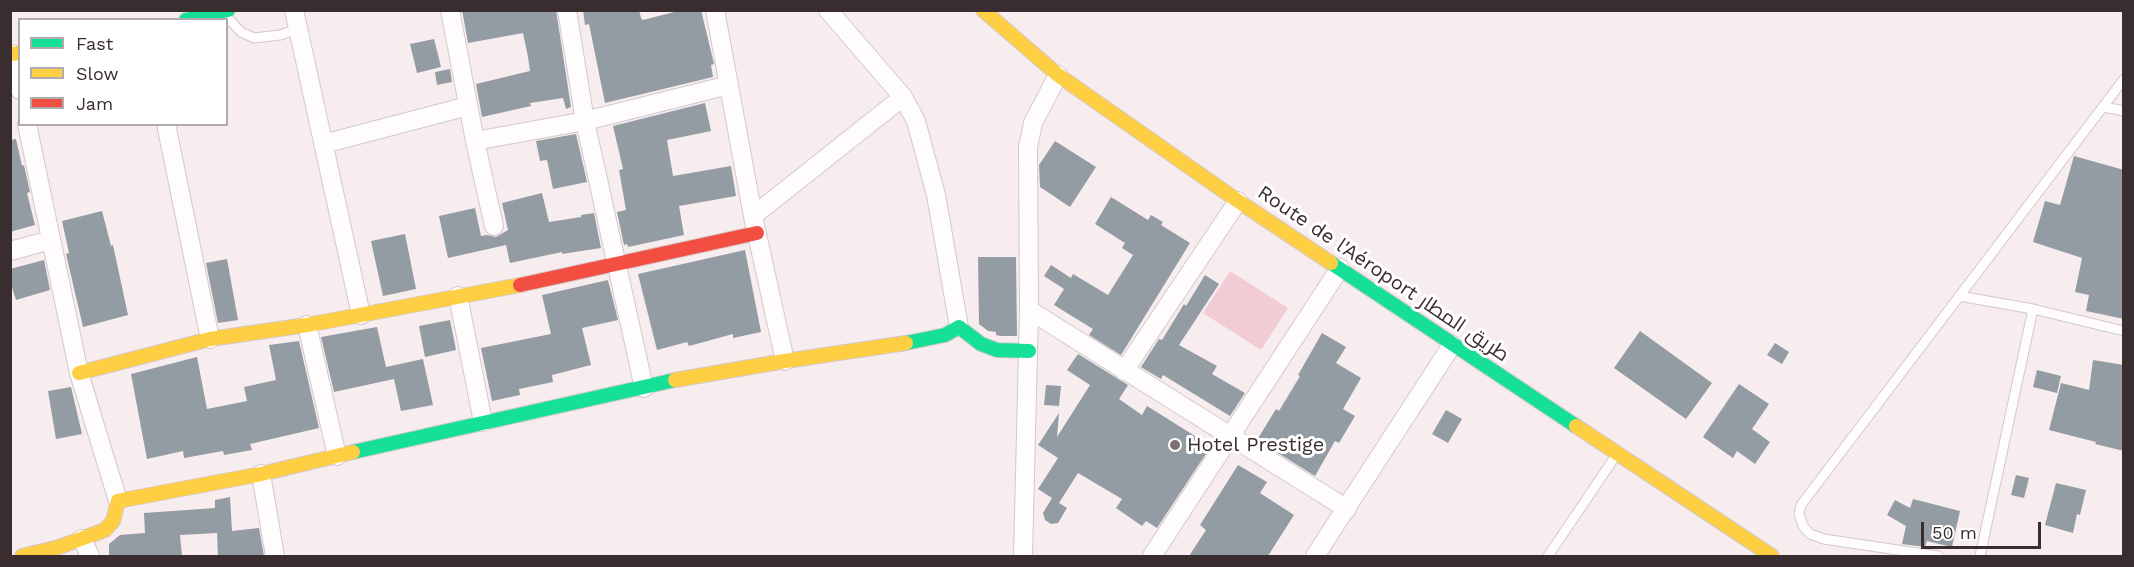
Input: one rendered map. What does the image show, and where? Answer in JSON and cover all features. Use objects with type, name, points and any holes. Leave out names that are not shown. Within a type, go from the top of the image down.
[{"type":"street","points":[[294,10],[361,315]]},
{"type":"street","points":[[450,10],[494,226]]},
{"type":"street","points":[[567,10],[585,121],[644,388]]},
{"type":"street","points":[[828,10],[903,97],[916,121],[936,195],[959,327],[981,344],[997,350],[1029,351]]},
{"type":"street","name":"Route de l'Aéroport طريق المطار","points":[[983,10],[1058,75],[1238,201],[1772,556]]},
{"type":"street","points":[[195,18],[225,11]]},
{"type":"street","points":[[720,15],[729,85],[755,225],[785,361]]},
{"type":"street","points":[[14,54],[18,78]]},
{"type":"street","points":[[1023,556],[1029,351],[1028,147],[1033,123],[1058,75]]},
{"type":"street","points":[[475,141],[585,121],[729,85]]},
{"type":"street","points":[[79,373],[210,339],[307,325],[616,264],[755,225],[903,97]]},
{"type":"street","points":[[323,144],[468,106]]},
{"type":"street","points":[[22,556],[105,530],[113,521],[118,501],[79,373],[27,126]]},
{"type":"street","points":[[166,126],[210,339]]},
{"type":"street","points":[[1124,371],[1238,201]]},
{"type":"street","points":[[10,251],[51,240]]},
{"type":"street","points":[[1152,556],[1340,268]]},
{"type":"street","points":[[458,296],[483,422]]},
{"type":"street","points":[[1029,310],[1347,509]]},
{"type":"street","points":[[307,325],[337,456]]},
{"type":"street","points":[[118,501],[261,474],[699,375],[922,341],[945,335],[959,327]]},
{"type":"street","points":[[1315,556],[1452,345]]},
{"type":"street","points":[[261,474],[275,556]]},
{"type":"street","points":[[82,539],[90,556]]},
{"type":"lane","points":[[225,11],[242,32],[254,38],[280,35],[298,29]]},
{"type":"lane","points":[[1938,556],[1824,539],[1810,534],[1803,526],[1799,514],[1801,505],[2124,80]]},
{"type":"lane","points":[[2104,107],[2124,111]]},
{"type":"lane","points":[[1959,296],[2033,309],[2124,331]]},
{"type":"lane","points":[[1980,556],[2033,309]]},
{"type":"lane","points":[[1548,556],[1617,454]]},
{"type":"shaded area","points":[[1230,271],[1288,308],[1261,350],[1203,313]]},
{"type":"building","points":[[462,10],[556,10],[571,107],[566,109],[563,98],[530,103],[531,106],[482,117],[476,84],[530,71],[528,57],[523,33],[468,43]]},
{"type":"building","points":[[583,10],[639,10],[643,20],[682,10],[701,10],[714,64],[711,65],[713,77],[605,103],[589,24],[585,25]]},
{"type":"building","points":[[434,39],[441,67],[417,73],[410,44]]},
{"type":"building","points":[[450,69],[452,82],[437,85],[435,72]]},
{"type":"building","points":[[705,103],[711,131],[667,140],[673,176],[731,166],[736,196],[679,206],[684,235],[628,247],[627,244],[624,245],[617,212],[626,210],[619,170],[623,169],[613,126]]},
{"type":"building","points":[[576,134],[587,182],[553,189],[547,160],[540,161],[536,141]]},
{"type":"building","points":[[16,139],[30,192],[27,193],[35,225],[10,232],[10,140]]},
{"type":"building","points":[[1055,141],[1096,167],[1070,207],[1040,187],[1039,165]]},
{"type":"building","points":[[2074,156],[2124,170],[2124,319],[2086,311],[2089,295],[2075,292],[2082,258],[2033,242],[2045,201],[2060,205]]},
{"type":"building","points":[[542,193],[549,222],[594,213],[601,248],[562,254],[562,252],[510,263],[506,245],[448,258],[439,216],[475,208],[481,236],[496,237],[508,230],[502,203]]},
{"type":"building","points":[[1111,197],[1148,220],[1151,215],[1163,222],[1161,225],[1190,243],[1121,355],[1089,335],[1093,329],[1054,305],[1064,289],[1044,276],[1051,265],[1071,278],[1073,274],[1108,295],[1133,255],[1122,248],[1125,243],[1095,224]]},
{"type":"building","points":[[102,211],[111,246],[113,245],[128,315],[83,327],[66,254],[69,253],[62,221]]},
{"type":"building","points":[[405,234],[416,289],[383,296],[371,241]]},
{"type":"building","points":[[745,250],[761,332],[733,338],[733,334],[689,346],[687,342],[657,350],[638,274]]},
{"type":"building","points":[[978,257],[1016,257],[1017,336],[996,335],[996,332],[988,331],[979,324]]},
{"type":"building","points":[[227,259],[238,320],[218,323],[206,263]]},
{"type":"building","points":[[44,260],[50,290],[16,300],[10,281],[10,269]]},
{"type":"building","points":[[1205,275],[1219,284],[1179,345],[1217,366],[1212,374],[1245,393],[1230,416],[1163,375],[1161,379],[1141,367],[1159,339],[1162,340],[1184,304],[1186,306]]},
{"type":"building","points":[[608,280],[618,320],[582,328],[591,365],[552,375],[553,382],[519,389],[520,395],[492,401],[481,348],[551,334],[542,295]]},
{"type":"building","points":[[450,320],[456,350],[425,357],[419,326]]},
{"type":"building","points":[[377,327],[386,367],[423,359],[433,405],[401,411],[394,379],[334,392],[321,337]]},
{"type":"building","points":[[1640,331],[1712,383],[1686,419],[1614,368]]},
{"type":"building","points":[[1322,333],[1346,347],[1336,363],[1361,378],[1343,409],[1355,416],[1339,443],[1335,441],[1315,476],[1257,440],[1276,409],[1279,411]]},
{"type":"building","points":[[299,341],[319,428],[250,444],[252,450],[224,455],[223,451],[184,458],[183,451],[147,459],[131,374],[197,357],[207,409],[247,401],[244,387],[276,380],[269,345]]},
{"type":"building","points":[[1775,343],[1789,352],[1782,364],[1767,355]]},
{"type":"building","points":[[1078,354],[1128,385],[1119,399],[1142,415],[1147,406],[1211,446],[1157,528],[1146,521],[1142,526],[1116,508],[1122,499],[1078,473],[1059,503],[1067,508],[1058,523],[1051,524],[1045,520],[1043,513],[1052,498],[1038,489],[1058,458],[1038,445],[1059,413],[1057,437],[1090,385],[1067,370]]},
{"type":"building","points":[[2093,360],[2124,365],[2124,451],[2049,430],[2061,383],[2089,390]]},
{"type":"building","points":[[2037,370],[2061,376],[2057,393],[2033,387]]},
{"type":"building","points":[[1739,384],[1769,404],[1752,429],[1770,442],[1755,464],[1737,451],[1733,458],[1703,437]]},
{"type":"building","points":[[1046,385],[1061,386],[1059,406],[1044,405]]},
{"type":"building","points":[[71,387],[82,434],[56,439],[48,391]]},
{"type":"building","points":[[1446,410],[1462,419],[1448,443],[1432,434]]},
{"type":"building","points":[[1238,465],[1267,482],[1260,493],[1294,515],[1268,556],[1189,556],[1206,530],[1200,525]]},
{"type":"building","points":[[2016,475],[2029,478],[2024,498],[2011,495]]},
{"type":"building","points":[[2056,483],[2086,490],[2073,533],[2045,525]]},
{"type":"building","points":[[230,497],[232,531],[259,528],[264,556],[218,556],[217,533],[180,535],[182,556],[109,556],[109,544],[120,535],[145,533],[144,513],[215,508],[215,500]]},
{"type":"building","points":[[1913,499],[1960,511],[1952,547],[1927,541],[1925,547],[1902,544],[1906,526],[1887,515],[1895,500],[1910,508]]},
{"type":"traffic: fast","points":[[194,18],[228,10]]},
{"type":"traffic: fast","points":[[1331,263],[1576,426]]},
{"type":"traffic: fast","points":[[906,343],[945,335],[959,327],[981,344],[997,350],[1029,351]]},
{"type":"traffic: fast","points":[[353,452],[675,380]]},
{"type":"traffic: slow","points":[[983,10],[1058,75],[1331,263]]},
{"type":"traffic: slow","points":[[10,54],[18,53]]},
{"type":"traffic: slow","points":[[79,373],[210,339],[307,325],[520,285]]},
{"type":"traffic: slow","points":[[675,380],[906,343]]},
{"type":"traffic: slow","points":[[1576,426],[1772,556]]},
{"type":"traffic: slow","points":[[22,556],[59,547],[105,530],[113,521],[118,501],[261,474],[353,452]]},
{"type":"traffic: jam","points":[[520,285],[757,233]]},
{"type":"place","name":"Hotel Prestige","points":[[1175,445]]}]
